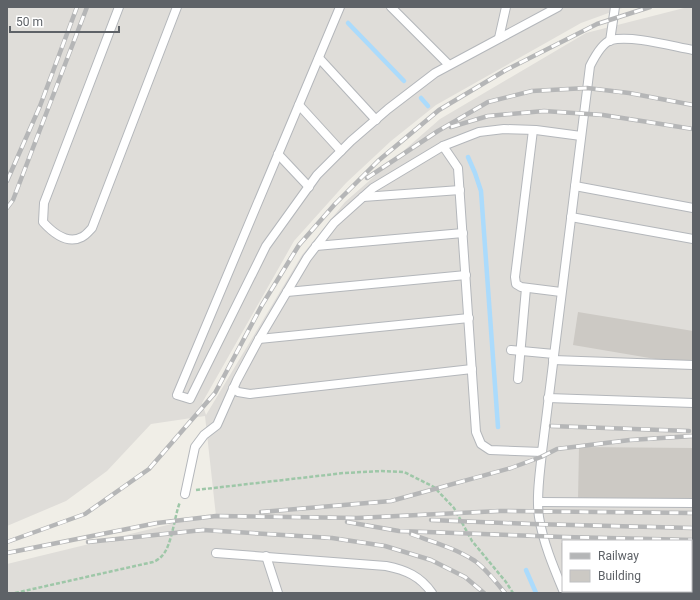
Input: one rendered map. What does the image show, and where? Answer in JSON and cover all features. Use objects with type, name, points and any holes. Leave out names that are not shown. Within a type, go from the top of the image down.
[{"type":"lane","points":[[119,7],[44,203],[43,222],[62,238],[73,239],[82,237],[92,228],[177,7]]},
{"type":"lane","points":[[340,7],[177,395],[190,399],[266,246],[317,175],[376,120],[435,73],[558,7]]},
{"type":"lane","points":[[391,7],[449,66]]},
{"type":"lane","points":[[499,38],[506,7]]},
{"type":"lane","points":[[562,586],[549,557],[538,516],[542,452],[590,66],[596,53],[610,40],[616,7]]},
{"type":"lane","points":[[610,40],[632,39],[693,50]]},
{"type":"lane","points":[[319,58],[376,120]]},
{"type":"lane","points":[[299,104],[341,151]]},
{"type":"lane","points":[[185,494],[195,447],[204,435],[217,425],[233,388],[259,339],[307,258],[334,223],[362,197],[373,188],[443,146],[479,132],[504,129],[533,130],[581,136]]},
{"type":"lane","points":[[533,130],[515,276],[516,284],[526,288],[562,292]]},
{"type":"lane","points":[[443,146],[458,168],[476,432],[481,444],[490,450],[542,452]]},
{"type":"lane","points":[[278,154],[309,187]]},
{"type":"lane","points":[[575,186],[693,208]]},
{"type":"lane","points":[[362,197],[460,190]]},
{"type":"lane","points":[[571,217],[693,239]]},
{"type":"lane","points":[[316,246],[463,233]]},
{"type":"lane","points":[[287,292],[466,275]]},
{"type":"lane","points":[[518,379],[526,288]]},
{"type":"lane","points":[[259,339],[469,318]]},
{"type":"lane","points":[[511,350],[553,357],[693,365]]},
{"type":"lane","points":[[233,388],[238,392],[250,394],[472,369]]},
{"type":"lane","points":[[548,398],[693,402]]},
{"type":"lane","points":[[538,502],[693,503]]},
{"type":"lane","points":[[216,553],[386,566],[403,570],[418,578],[432,593]]},
{"type":"lane","points":[[266,556],[278,593]]},
{"type":"path","points":[[15,593],[153,562],[161,557],[167,549],[180,503],[185,494],[193,490],[344,473],[382,471],[404,472],[434,487],[454,508],[472,541],[506,582],[513,593]]},
{"type":"shaded area","points":[[7,7],[625,7],[581,23],[436,105],[391,141],[346,183],[294,241],[202,403],[206,415],[302,255],[345,202],[440,119],[586,33],[693,7],[693,593],[7,593],[7,564],[196,518],[216,516],[205,416],[151,424],[107,471],[66,501],[7,526]]},
{"type":"building","points":[[578,312],[693,331],[693,352],[691,365],[573,345]]},
{"type":"building","points":[[579,447],[693,448],[693,502],[578,500]]},
{"type":"building","points":[[561,543],[562,543],[562,575]]},
{"type":"building","points":[[693,545],[693,593],[584,593],[692,592]]},
{"type":"waterway","points":[[348,23],[404,81]]},
{"type":"waterway","points":[[421,98],[428,106]]},
{"type":"waterway","points":[[468,157],[481,191],[498,427]]},
{"type":"waterway","points":[[526,570],[536,593]]},
{"type":"railway","points":[[7,181],[40,106],[77,7]]},
{"type":"railway","points":[[7,208],[13,200],[87,7]]},
{"type":"railway","points":[[7,542],[85,514],[149,469],[215,393],[262,305],[299,245],[335,204],[378,161],[439,110],[506,70],[597,24],[650,7]]},
{"type":"railway","points":[[367,178],[438,131],[488,102],[532,91],[587,88],[629,93],[693,105]]},
{"type":"railway","points":[[451,127],[488,116],[544,111],[603,115],[693,129]]},
{"type":"railway","points":[[551,426],[689,431]]},
{"type":"railway","points":[[261,512],[391,501],[511,468],[541,457],[557,449],[630,440],[693,436]]},
{"type":"railway","points":[[7,553],[157,523],[216,516],[357,518],[500,511],[693,513]]},
{"type":"railway","points":[[431,520],[693,528]]},
{"type":"railway","points":[[347,522],[399,531],[693,540]]},
{"type":"railway","points":[[88,542],[203,530],[332,538],[385,546],[431,560],[465,577],[484,593]]},
{"type":"railway","points":[[411,534],[452,549],[475,561],[487,572],[505,593]]}]
